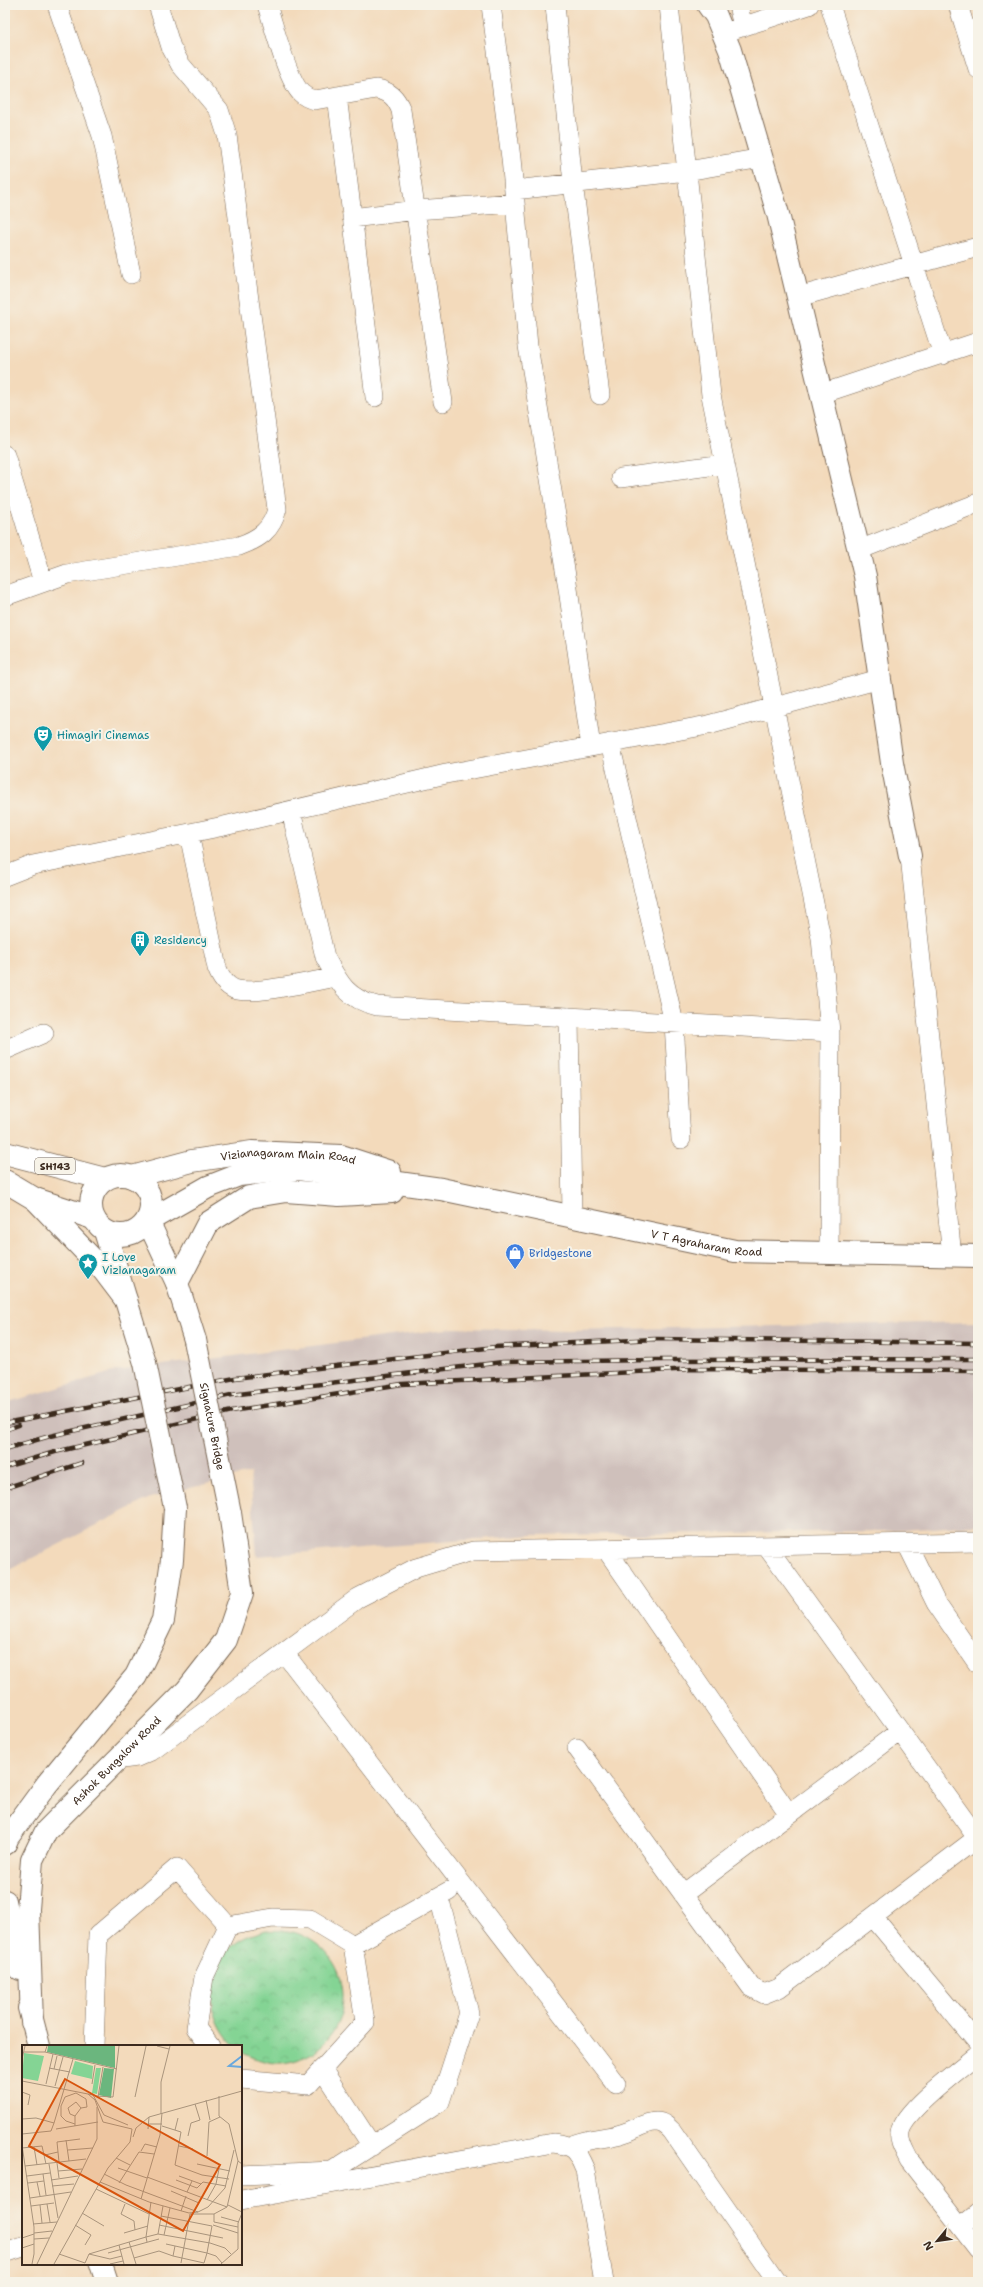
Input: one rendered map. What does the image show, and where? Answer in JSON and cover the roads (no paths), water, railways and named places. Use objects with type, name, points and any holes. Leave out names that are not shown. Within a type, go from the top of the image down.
[{"type":"street","points":[[57,5],[102,136],[131,274]]},
{"type":"street","points":[[5,596],[67,574],[239,546],[251,542],[264,534],[274,522],[278,509],[227,135],[219,110],[180,64],[171,47],[158,5]]},
{"type":"street","points":[[267,5],[292,80],[301,93],[307,98],[315,100],[376,89],[385,91],[398,102],[401,110],[443,402]]},
{"type":"street","points":[[490,5],[514,196],[528,346],[567,582],[590,747]]},
{"type":"street","points":[[555,5],[573,183],[600,395]]},
{"type":"street","points":[[669,5],[711,395],[821,938],[830,1032],[829,1253]]},
{"type":"street","points":[[708,5],[733,30]]},
{"type":"street","points":[[738,5],[733,30],[762,158],[778,214],[865,576],[892,762],[910,856],[952,1256]]},
{"type":"street","points":[[733,30],[809,5]]},
{"type":"street","points":[[830,5],[943,355]]},
{"type":"street","points":[[958,5],[978,69]]},
{"type":"street","points":[[337,96],[374,397]]},
{"type":"street","points":[[352,218],[514,196],[573,183],[687,171],[762,158]]},
{"type":"street","points":[[798,297],[978,247]]},
{"type":"street","points":[[821,394],[943,355],[978,342]]},
{"type":"street","points":[[5,455],[44,582]]},
{"type":"street","points":[[621,478],[724,464]]},
{"type":"street","points":[[859,550],[978,502]]},
{"type":"street","points":[[5,876],[33,866],[189,834],[446,774],[708,725],[880,679]]},
{"type":"street","points":[[610,743],[674,1023],[681,1138]]},
{"type":"street","points":[[291,811],[326,957],[336,977],[347,992],[356,999],[377,1006],[830,1032]]},
{"type":"street","points":[[189,834],[217,968],[226,984],[235,989],[252,991],[336,977]]},
{"type":"street","points":[[569,1016],[572,1216]]},
{"type":"street","points":[[5,1050],[44,1033]]},
{"type":"street","name":"Vizianagaram Main Road","points":[[105,1178],[114,1175],[132,1176],[192,1161],[252,1152],[341,1156],[441,1189]]},
{"type":"street","name":"SH143","points":[[5,1153],[105,1178]]},
{"type":"street","points":[[5,1181],[35,1199],[99,1225],[115,1235],[126,1235],[208,1187],[239,1174],[299,1169],[441,1189]]},
{"type":"street","points":[[132,1176],[140,1181],[150,1198],[152,1207],[142,1226]]},
{"type":"street","points":[[5,1844],[8,1837],[47,1784],[136,1676],[163,1620],[172,1560],[175,1508],[145,1363],[126,1300],[91,1200],[93,1192],[105,1178]]},
{"type":"street","points":[[177,1283],[208,1223],[249,1197],[286,1192],[338,1195],[441,1189]]},
{"type":"street","name":"V T Agraharam Road","points":[[441,1189],[735,1251],[978,1256]]},
{"type":"street","points":[[35,1199],[99,1266],[126,1300]]},
{"type":"street","name":"Signature Bridge","points":[[142,1226],[177,1283],[195,1340],[230,1513]]},
{"type":"street","name":"Ashok Bungalow Road","points":[[32,2022],[28,1909],[32,1860],[46,1830],[187,1690],[226,1640],[242,1593],[230,1513]]},
{"type":"street","points":[[115,1760],[136,1758],[153,1750],[285,1654],[358,1598],[416,1568],[473,1551],[978,1542]]},
{"type":"street","points":[[907,1544],[936,1603],[978,1664]]},
{"type":"street","points":[[577,1748],[751,1987],[764,1994],[779,1988],[978,1838],[767,1546]]},
{"type":"street","points":[[606,1549],[789,1814]]},
{"type":"street","points":[[285,1654],[616,2084]]},
{"type":"street","points":[[683,1894],[900,1731]]},
{"type":"street","points":[[94,2045],[98,1935],[177,1868],[228,1926]]},
{"type":"street","points":[[354,1945],[462,1883]]},
{"type":"street","points":[[242,2175],[332,2171],[440,2102],[469,2013],[439,1897]]},
{"type":"street","name":"Ashok Bungalow Road","points":[[5,1902],[32,2022],[39,2045]]},
{"type":"street","points":[[874,1917],[978,2043]]},
{"type":"street","points":[[228,1926],[273,1918],[310,1919],[354,1945]]},
{"type":"street","points":[[209,2045],[196,2028],[204,1977],[228,1926]]},
{"type":"street","points":[[242,2079],[308,2085],[365,2022],[354,1945]]},
{"type":"street","points":[[978,2054],[912,2110],[900,2131],[901,2143],[909,2160],[978,2249]]},
{"type":"street","points":[[322,2069],[372,2146]]},
{"type":"street","points":[[242,2200],[553,2143],[570,2146],[584,2140],[623,2134],[650,2123],[657,2122],[664,2124],[672,2131],[777,2282]]},
{"type":"street","points":[[570,2146],[579,2156],[585,2170],[604,2282]]},
{"type":"street","points":[[961,2227],[978,2213]]},
{"type":"street","points":[[5,2253],[22,2248]]},
{"type":"street","points":[[101,2265],[107,2282]]},
{"type":"railway","points":[[5,1423],[235,1378],[495,1347],[655,1339],[978,1343]]},
{"type":"railway","points":[[5,1449],[50,1436],[231,1395],[503,1362],[978,1359]]},
{"type":"railway","points":[[5,1467],[55,1452],[232,1411],[402,1384],[694,1369],[978,1371]]},
{"type":"railway","points":[[5,1430],[19,1425]]},
{"type":"railway","points":[[5,1488],[82,1463]]},
{"type":"place","name":"Himagiri Cinemas","points":[[43,752]]},
{"type":"place","name":"Residency","points":[[140,957]]},
{"type":"place","name":"Bridgestone","points":[[515,1270]]},
{"type":"place","name":"I Love Vizianagaram","points":[[88,1280]]}]
